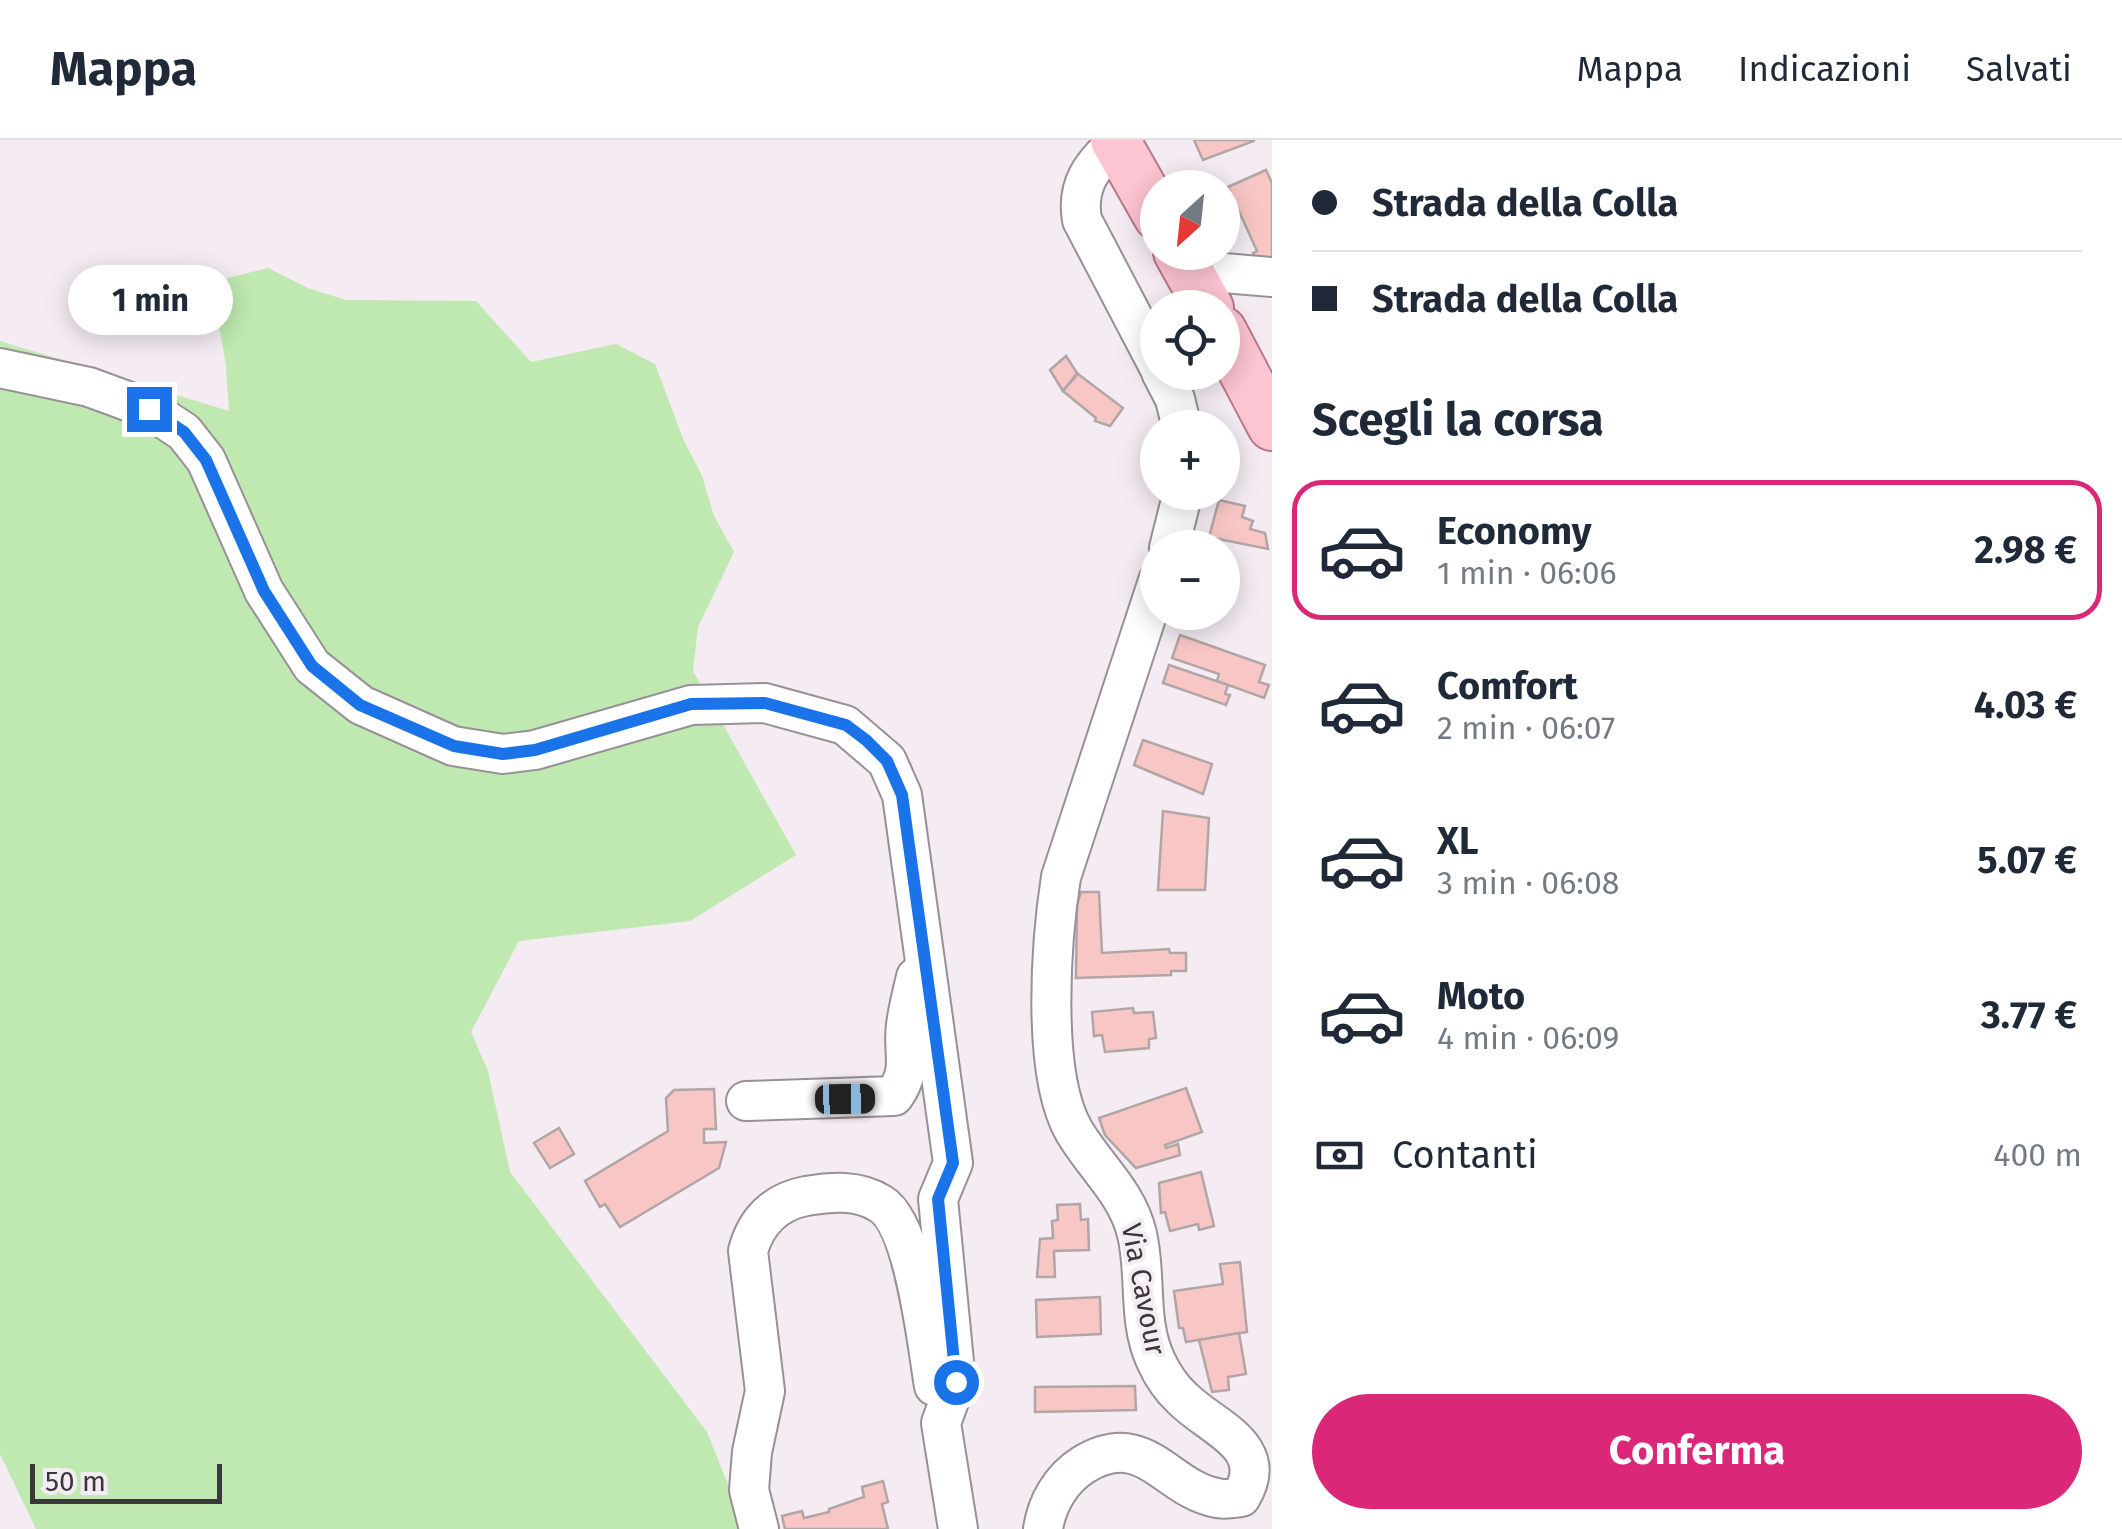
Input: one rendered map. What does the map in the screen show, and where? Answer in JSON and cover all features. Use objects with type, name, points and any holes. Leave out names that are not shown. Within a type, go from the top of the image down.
[{"type":"main road","points":[[1116,141],[1140,184]]},
{"type":"main road","points":[[1240,365],[1272,426]]},
{"type":"street","points":[[1116,141],[1093,164],[1078,200],[1082,220],[1140,331]]},
{"type":"street","points":[[1192,277],[1272,277]]},
{"type":"street","points":[[0,368],[88,386],[149,409],[184,432],[206,460],[264,591],[312,666],[360,705],[454,746],[503,754],[535,750],[691,704],[765,703],[846,725],[887,761],[902,795],[953,1163],[938,1199],[956,1382],[941,1423]]},
{"type":"street","name":"Via Cavour","points":[[1043,1529],[1054,1496],[1069,1474],[1110,1454],[1129,1453],[1153,1462],[1217,1498],[1241,1497],[1251,1484],[1255,1468],[1251,1454],[1231,1434],[1183,1400],[1154,1358],[1144,1318],[1138,1236],[1128,1206],[1074,1132],[1062,1102],[1056,1064],[1052,993],[1054,918],[1061,877],[1142,630]]},
{"type":"street","points":[[746,1101],[894,1096],[907,1067],[905,1029],[921,950]]},
{"type":"street","points":[[758,1529],[749,1490],[764,1391],[748,1251],[754,1232],[770,1212],[789,1199],[837,1191],[884,1205],[896,1218],[909,1249],[958,1529]]},
{"type":"green space","points":[[268,268],[308,288],[346,300],[476,301],[531,362],[616,344],[655,364],[684,441],[702,476],[714,516],[734,552],[698,627],[693,671],[796,855],[690,921],[519,941],[471,1032],[488,1071],[510,1172],[707,1432],[746,1529],[36,1529],[0,1454],[0,341],[229,411],[218,320],[227,278]]},
{"type":"building","points":[[1194,140],[1254,140],[1254,141],[1203,160]]},
{"type":"building","points":[[1266,170],[1272,183],[1272,256],[1257,263],[1253,253],[1257,251],[1240,213],[1240,182]]},
{"type":"building","points":[[1066,356],[1077,373],[1063,391],[1050,370]]},
{"type":"building","points":[[1078,374],[1123,408],[1110,426],[1095,421],[1063,391]]},
{"type":"building","points":[[1240,505],[1245,506],[1242,517],[1253,521],[1250,529],[1265,533],[1268,549],[1240,543],[1240,530],[1211,530],[1216,510],[1240,510]]},
{"type":"building","points":[[1180,635],[1265,665],[1259,682],[1269,685],[1264,698],[1217,681],[1219,674],[1172,658]]},
{"type":"building","points":[[1169,665],[1228,685],[1226,705],[1163,683]]},
{"type":"building","points":[[1143,740],[1212,764],[1203,794],[1134,765]]},
{"type":"building","points":[[1163,811],[1209,818],[1205,890],[1158,890]]},
{"type":"building","points":[[1081,892],[1099,892],[1102,953],[1169,949],[1170,953],[1186,953],[1186,971],[1171,971],[1171,975],[1076,978],[1077,905]]},
{"type":"building","points":[[1133,1008],[1134,1013],[1153,1012],[1156,1038],[1149,1039],[1149,1048],[1105,1052],[1102,1035],[1094,1036],[1092,1012]]},
{"type":"building","points":[[1186,1088],[1202,1132],[1165,1145],[1166,1148],[1178,1144],[1180,1155],[1136,1168],[1105,1135],[1099,1118]]},
{"type":"building","points":[[714,1089],[716,1129],[704,1129],[704,1143],[726,1142],[719,1168],[620,1227],[605,1204],[600,1207],[585,1181],[668,1131],[666,1098],[674,1090]]},
{"type":"building","points":[[559,1128],[574,1154],[550,1168],[534,1143]]},
{"type":"building","points":[[1201,1172],[1214,1226],[1199,1230],[1198,1224],[1170,1231],[1165,1212],[1161,1213],[1159,1183]]},
{"type":"building","points":[[1080,1204],[1081,1220],[1088,1219],[1089,1250],[1054,1251],[1055,1277],[1037,1277],[1040,1239],[1053,1238],[1052,1221],[1058,1220],[1057,1205]]},
{"type":"building","points":[[1240,1262],[1247,1332],[1186,1342],[1183,1328],[1179,1328],[1174,1291],[1223,1284],[1220,1264]]},
{"type":"building","points":[[1100,1297],[1101,1334],[1037,1337],[1036,1300]]},
{"type":"building","points":[[1239,1333],[1246,1374],[1228,1377],[1229,1390],[1212,1392],[1199,1340]]},
{"type":"building","points":[[1135,1386],[1136,1410],[1035,1412],[1035,1387]]},
{"type":"building","points":[[883,1481],[888,1502],[882,1504],[888,1529],[785,1529],[782,1516],[802,1511],[804,1518],[829,1512],[864,1497],[862,1487]]},
{"type":"route","points":[[149,409],[184,432],[206,460],[264,591],[312,666],[360,705],[454,746],[503,754],[535,750],[691,704],[765,703],[846,725],[887,761],[902,795],[953,1163],[938,1199],[956,1382]]}]
